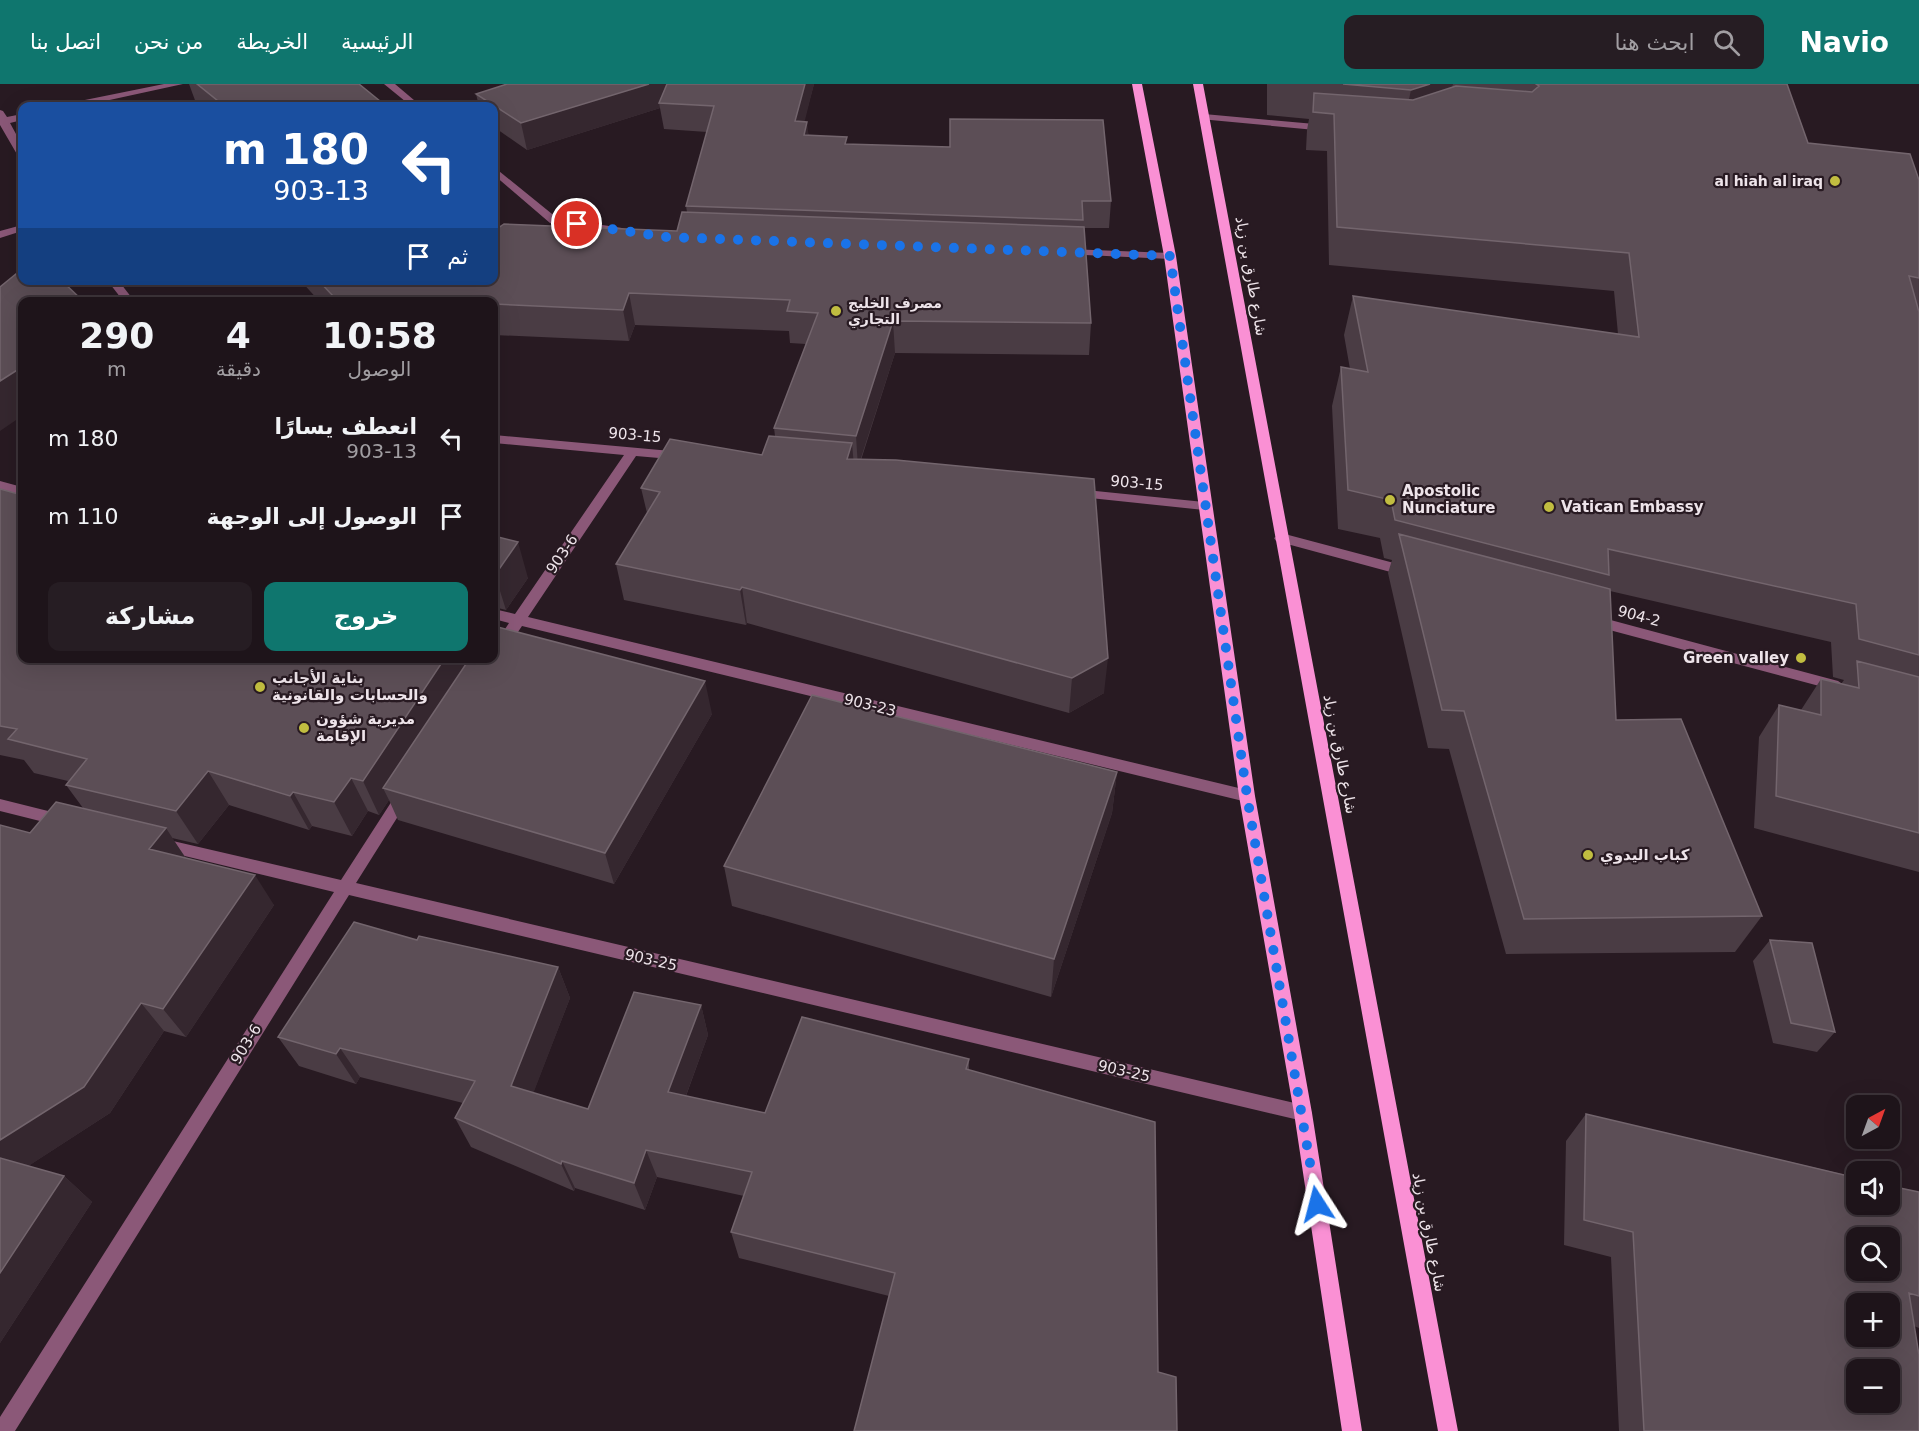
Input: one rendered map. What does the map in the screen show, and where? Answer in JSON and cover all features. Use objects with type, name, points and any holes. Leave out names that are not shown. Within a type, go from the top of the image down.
[{"type":"main road","points":[[1137,84],[1170,256],[1247,796],[1303,1113],[1352,1431]]},
{"type":"main road","name":"شارع طارق بن زياد","points":[[1198,84],[1448,1431]]},
{"type":"street","points":[[90,102],[178,84]]},
{"type":"street","points":[[389,84],[411,102]]},
{"type":"street","points":[[18,117],[1,118],[18,147]]},
{"type":"street","points":[[1204,117],[1335,128]]},
{"type":"street","points":[[498,173],[554,221],[632,232]]},
{"type":"street","points":[[0,235],[18,229]]},
{"type":"street","points":[[1053,252],[1170,256]]},
{"type":"street","points":[[116,285],[126,297]]},
{"type":"street","name":"903-15","points":[[498,439],[692,457]]},
{"type":"street","name":"903-6","points":[[498,649],[632,452]]},
{"type":"street","points":[[0,484],[18,490]]},
{"type":"street","name":"903-15","points":[[1061,492],[1204,506]]},
{"type":"street","points":[[1281,538],[1421,575]]},
{"type":"street","name":"903-23","points":[[498,615],[1247,796]]},
{"type":"street","name":"904-2","points":[[1583,618],[1850,689]]},
{"type":"street","name":"903-6","points":[[3,1431],[414,778]]},
{"type":"street","points":[[0,805],[80,825]]},
{"type":"street","name":"903-25","points":[[149,841],[1303,1113]]},
{"type":"building","points":[[197,84],[359,84],[381,102],[218,102]]},
{"type":"building","points":[[507,84],[649,84],[521,123],[498,108],[498,102],[488,102],[476,94]]},
{"type":"building","points":[[667,84],[805,84],[795,121],[807,122],[804,135],[847,137],[845,144],[950,147],[950,119],[1103,120],[1111,201],[1082,201],[1083,220],[686,206],[714,106],[659,103]]},
{"type":"building","points":[[1343,84],[1430,84],[1411,90]]},
{"type":"building","points":[[1536,84],[1787,84],[1808,143],[1910,154],[1919,180],[1919,278],[1909,276],[1919,312],[1919,655],[1859,639],[1856,604],[1608,549],[1609,575],[1395,520],[1391,500],[1348,490],[1341,367],[1368,372],[1353,296],[1639,337],[1629,253],[1337,227],[1334,114],[1313,112],[1314,93],[1413,100],[1456,86],[1532,92],[1539,86]]},
{"type":"building","points":[[682,212],[1084,227],[1091,323],[893,321],[856,436],[774,428],[818,313],[787,311],[790,300],[629,293],[623,310],[498,304],[498,297],[334,297],[323,285],[498,285],[498,228],[504,224],[677,231]]},
{"type":"building","points":[[18,272],[18,285],[66,285],[79,297],[18,297],[18,370],[0,381],[0,287]]},
{"type":"building","points":[[769,436],[852,443],[847,459],[896,460],[1094,479],[1108,658],[1072,678],[742,587],[740,590],[616,564],[660,492],[641,488],[670,439],[762,455]]},
{"type":"building","points":[[0,489],[18,494],[18,663],[442,663],[363,781],[351,778],[334,802],[293,792],[290,796],[208,771],[176,811],[66,785],[87,759],[8,739],[17,729],[0,726]]},
{"type":"building","points":[[1399,534],[1610,589],[1616,720],[1681,719],[1762,916],[1524,919],[1464,711],[1442,710]]},
{"type":"building","points":[[498,537],[518,542],[498,571]]},
{"type":"building","points":[[498,627],[705,681],[605,853],[383,788],[467,663],[498,663]]},
{"type":"building","points":[[1857,661],[1919,677],[1919,833],[1776,796],[1779,705],[1821,715],[1821,679],[1859,688]]},
{"type":"building","points":[[812,695],[1117,772],[1054,959],[724,866]]},
{"type":"building","points":[[56,802],[166,828],[149,849],[255,875],[163,1009],[141,1003],[84,1087],[0,1140],[0,825],[30,833]]},
{"type":"building","points":[[354,922],[417,940],[419,936],[558,967],[511,1086],[588,1109],[634,992],[701,1005],[668,1092],[765,1113],[802,1017],[969,1059],[966,1069],[1155,1122],[1158,1372],[1176,1377],[1177,1431],[854,1431],[895,1273],[731,1232],[752,1172],[646,1150],[634,1183],[562,1161],[561,1164],[455,1118],[475,1081],[340,1048],[336,1054],[278,1037]]},
{"type":"building","points":[[1770,940],[1812,943],[1835,1032],[1791,1023]]},
{"type":"building","points":[[1586,1114],[1846,1175],[1846,1215],[1900,1215],[1900,1188],[1919,1192],[1919,1296],[1909,1293],[1919,1355],[1919,1431],[1644,1431],[1633,1232],[1584,1220]]},
{"type":"building","points":[[0,1158],[64,1176],[0,1273]]},
{"type":"place","name":"al hiah al iraq","points":[[1835,181]]},
{"type":"place","name":"مصرف الخليج التجاري","points":[[836,311]]},
{"type":"place","name":"Apostolic Nunciature","points":[[1390,500]]},
{"type":"place","name":"Vatican Embassy","points":[[1549,507]]},
{"type":"place","name":"Green valley","points":[[1801,658]]},
{"type":"place","name":"بناية الأجانب والحسابات والقانونية","points":[[260,687]]},
{"type":"place","name":"مديرية شؤون الإقامة","points":[[304,728]]},
{"type":"place","name":"كباب اليدوي","points":[[1588,855]]},
{"type":"route","points":[[577,224],[666,237],[1170,256],[1247,796],[1317,1204]]}]
